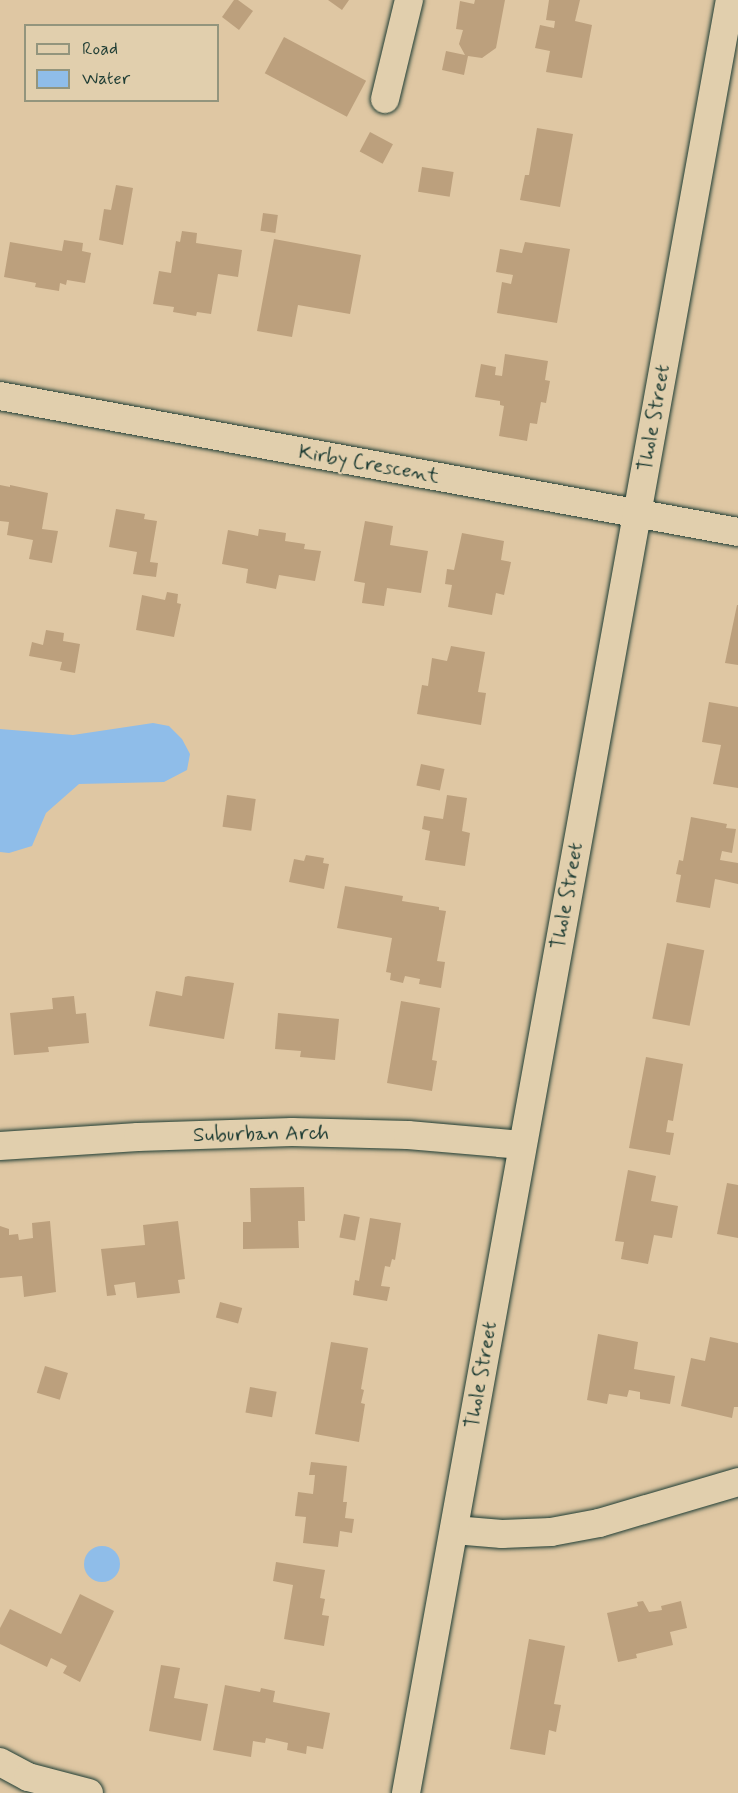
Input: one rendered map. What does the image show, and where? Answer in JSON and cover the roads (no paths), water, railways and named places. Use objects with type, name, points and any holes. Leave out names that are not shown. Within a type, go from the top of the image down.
[{"type":"street","points":[[385,99],[409,0]]},
{"type":"street","name":"Thole Street","points":[[406,1793],[730,0]]},
{"type":"street","name":"Kirby Crescent","points":[[0,396],[738,532]]},
{"type":"street","name":"Suburban Arch","points":[[0,1146],[138,1137],[292,1132],[408,1135],[522,1145]]},
{"type":"street","points":[[454,1530],[502,1534],[551,1532],[599,1523],[738,1482]]},
{"type":"street","points":[[0,1762],[28,1777],[89,1793]]},
{"type":"water","points":[[153,723],[169,726],[182,739],[190,754],[187,770],[164,782],[79,784],[46,813],[32,846],[9,853],[0,852],[0,729],[73,735]]},
{"type":"water","points":[[102,1546],[115,1551],[120,1564],[115,1577],[102,1582],[89,1577],[84,1564],[89,1551]]}]
